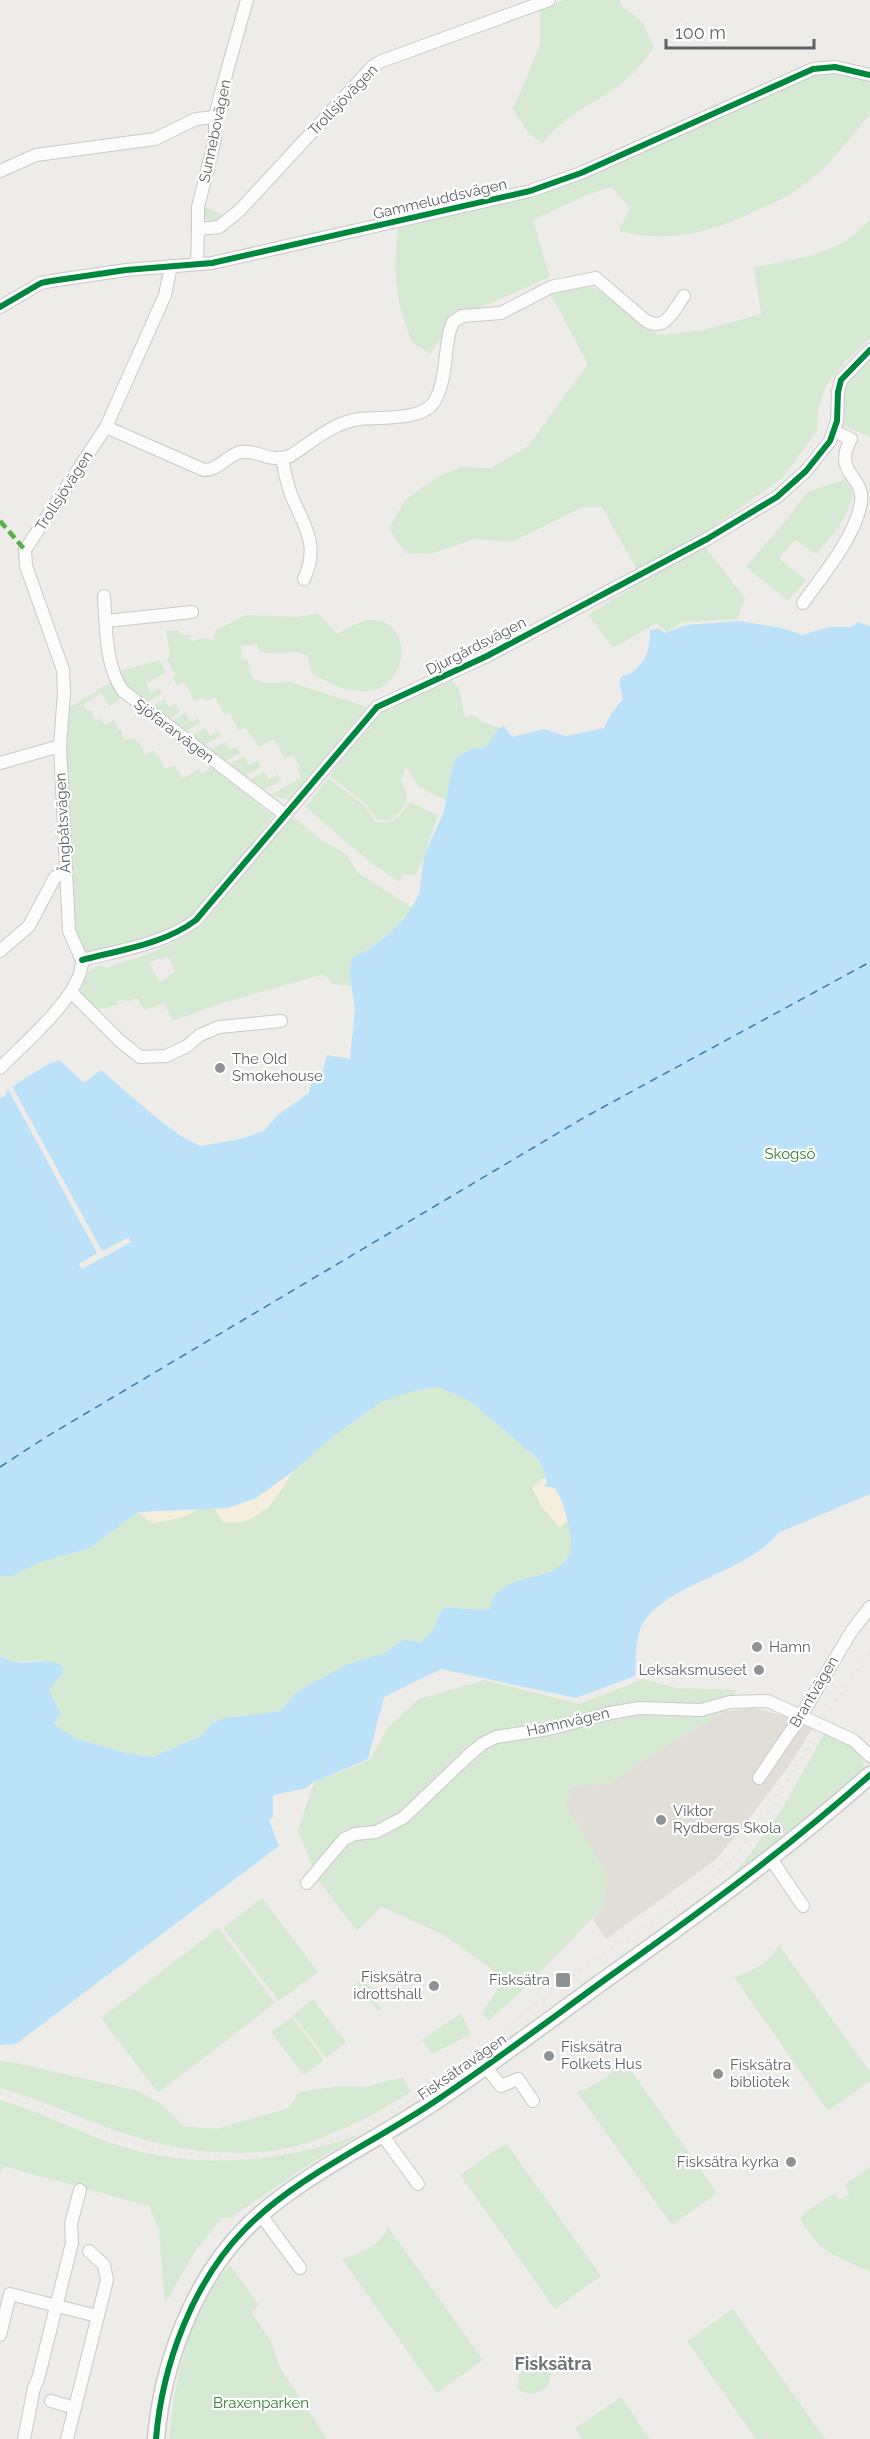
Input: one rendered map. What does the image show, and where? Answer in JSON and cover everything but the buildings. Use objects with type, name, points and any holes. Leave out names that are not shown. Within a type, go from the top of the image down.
[{"type":"street","name":"Sunnebovägen","points":[[198,229],[198,207],[215,139],[215,117],[246,0]]},
{"type":"street","name":"Trollsjövägen","points":[[198,229],[219,227],[240,210],[373,66],[549,0]]},
{"type":"street","name":"Gammeluddsvägen","points":[[0,307],[41,283],[95,273],[197,264],[482,203],[540,188],[618,157],[813,69],[835,67],[870,75]]},
{"type":"street","points":[[0,171],[36,155],[154,139],[196,119],[215,117]]},
{"type":"street","points":[[197,264],[198,229]]},
{"type":"street","name":"Trollsjövägen","points":[[25,550],[106,427],[165,295],[171,266]]},
{"type":"street","points":[[106,427],[204,470],[220,466],[241,452],[249,452],[264,458],[282,458],[290,456],[341,424],[360,419],[409,415],[425,411],[434,403],[439,389],[453,322],[462,316],[501,313],[551,287],[596,278],[645,320],[653,325],[659,325],[664,322],[684,296]]},
{"type":"street","name":"Djurgårdsvägen","points":[[82,960],[161,938],[187,926],[204,912],[284,814],[377,707],[487,656],[764,507],[806,471],[820,454],[834,432],[842,380],[870,350]]},
{"type":"street","points":[[803,603],[844,542],[858,514],[861,502],[861,489],[849,476],[846,466],[845,450],[851,439],[834,432]]},
{"type":"street","points":[[282,458],[291,495],[312,530],[310,559],[304,579]]},
{"type":"street","name":"Ångbåtsvägen","points":[[25,550],[26,566],[63,670],[64,693],[60,746],[65,872],[69,932],[82,960]]},
{"type":"street","name":"Sjöfararvägen","points":[[104,596],[115,678],[123,692],[284,814]]},
{"type":"street","points":[[106,621],[192,612]]},
{"type":"street","points":[[0,763],[60,746]]},
{"type":"street","points":[[0,951],[29,926],[55,877],[65,872]]},
{"type":"street","points":[[0,1068],[71,992],[80,974],[82,960]]},
{"type":"street","points":[[71,992],[120,1041],[140,1057],[166,1056],[187,1046],[200,1035],[219,1027],[281,1021]]},
{"type":"street","name":"Brantvägen","points":[[759,1778],[801,1716],[851,1632],[870,1607]]},
{"type":"street","name":"Hamnvägen","points":[[307,1883],[344,1839],[355,1834],[376,1832],[403,1818],[469,1755],[482,1744],[496,1737],[639,1708],[701,1710],[730,1702],[768,1701],[853,1740],[870,1756]]},
{"type":"street","name":"Fisksätravägen","points":[[156,2439],[171,2361],[194,2302],[237,2239],[261,2215],[279,2199],[382,2136],[485,2066],[771,1859],[870,1775]]},
{"type":"street","points":[[771,1859],[803,1906]]},
{"type":"street","points":[[485,2066],[501,2086],[518,2079],[533,2101]]},
{"type":"street","points":[[382,2136],[418,2184]]},
{"type":"street","points":[[24,2439],[33,2388],[38,2379],[72,2243],[71,2224],[80,2190]]},
{"type":"street","points":[[261,2215],[300,2268]]},
{"type":"street","points":[[67,2439],[107,2272],[104,2265],[89,2251]]},
{"type":"street","points":[[0,2335],[10,2294],[97,2316]]},
{"type":"street","points":[[51,2401],[75,2408]]},
{"type":"shaded area","name":"Viktor Rydbergs Skola","points":[[755,1708],[791,1718],[812,1729],[789,1766],[714,1861],[606,1939],[593,1919],[604,1906],[566,1805],[571,1786],[609,1783],[673,1741],[726,1711]]},
{"type":"green space","points":[[564,0],[620,0],[621,5],[643,23],[654,48],[623,82],[569,118],[543,143],[529,134],[513,109],[540,45],[540,10]]},
{"type":"green space","points":[[815,74],[838,74],[870,80],[870,114],[833,158],[789,195],[739,219],[706,230],[673,236],[656,236],[619,231],[630,208],[611,187],[587,195],[533,220],[550,277],[454,319],[430,354],[411,341],[399,303],[395,269],[398,223],[487,207]]},
{"type":"green space","points":[[203,206],[222,214],[218,220],[212,222],[204,218]]},
{"type":"green space","points":[[870,218],[870,338],[846,361],[827,384],[818,409],[817,431],[782,478],[698,538],[745,598],[738,619],[683,622],[667,632],[656,623],[613,648],[588,615],[631,588],[637,570],[602,507],[583,507],[512,542],[473,539],[434,553],[408,554],[397,542],[389,528],[406,499],[439,476],[460,467],[491,468],[528,446],[588,364],[550,293],[588,285],[599,290],[658,335],[704,330],[761,314],[754,267],[802,258],[833,248],[847,240]]},
{"type":"green space","points":[[870,354],[870,437],[842,425],[843,386]]},
{"type":"green space","points":[[845,479],[853,493],[847,512],[834,533],[816,554],[795,540],[779,558],[806,580],[788,601],[746,567],[807,492]]},
{"type":"green space","points":[[318,613],[337,634],[367,620],[386,623],[397,634],[401,651],[398,668],[388,683],[370,691],[344,689],[311,672],[308,656],[303,654],[260,652],[257,644],[241,646],[242,659],[247,659],[253,679],[264,683],[291,682],[367,707],[289,800],[271,795],[301,777],[297,769],[300,767],[293,755],[285,759],[274,739],[259,747],[245,727],[239,731],[229,713],[225,715],[215,697],[205,701],[203,697],[195,701],[184,682],[177,686],[173,678],[176,676],[167,661],[170,654],[166,631],[179,630],[180,634],[190,635],[191,641],[204,638],[213,640],[215,631],[245,615],[296,617]]},
{"type":"green space","points":[[159,660],[166,672],[146,684],[151,693],[160,688],[162,694],[146,703],[124,684],[120,671]]},
{"type":"green space","points":[[451,680],[459,689],[465,718],[472,715],[500,728],[490,745],[454,760],[446,800],[419,787],[406,767],[401,780],[406,793],[403,808],[388,821],[376,819],[366,804],[330,776],[354,743],[371,727],[369,720],[379,713]]},
{"type":"green space","points":[[111,682],[120,697],[118,701],[109,706],[101,693],[83,704],[86,710],[91,710],[95,721],[101,719],[105,725],[114,720],[124,740],[135,738],[137,742],[139,741],[145,755],[154,750],[165,769],[174,765],[183,778],[199,769],[202,774],[211,767],[273,816],[202,909],[173,930],[136,942],[88,952],[82,950],[73,934],[63,768],[67,709]]},
{"type":"green space","points":[[165,699],[169,707],[176,704],[180,712],[168,719],[151,707]]},
{"type":"green space","points":[[185,713],[190,722],[198,718],[200,723],[184,732],[171,722]]},
{"type":"green space","points":[[205,728],[210,736],[218,731],[220,736],[204,745],[192,736]]},
{"type":"green space","points":[[225,742],[230,750],[237,746],[240,753],[225,761],[210,750]]},
{"type":"green space","points":[[244,756],[249,765],[258,760],[261,767],[245,776],[230,764]]},
{"type":"green space","points":[[264,771],[269,779],[278,774],[281,781],[264,790],[251,779]]},
{"type":"green space","points":[[328,778],[366,807],[375,822],[388,823],[400,815],[410,802],[438,815],[414,876],[403,874],[399,882],[366,859],[306,807]]},
{"type":"green space","points":[[295,818],[320,839],[346,854],[358,873],[413,908],[386,936],[354,957],[349,971],[351,986],[332,984],[325,974],[222,1003],[173,1021],[164,1003],[146,1010],[138,998],[125,1002],[124,999],[116,1002],[117,1005],[96,1010],[80,991],[89,971],[101,965],[106,968],[148,954],[178,940],[202,925],[286,822]],"holes":[[[168,956],[175,971],[160,982],[149,964]]]},
{"type":"green space","points":[[438,1387],[470,1401],[539,1460],[545,1477],[532,1488],[560,1527],[568,1520],[573,1541],[570,1557],[559,1568],[518,1582],[492,1603],[490,1609],[446,1607],[440,1613],[434,1628],[421,1642],[403,1640],[385,1653],[308,1685],[293,1696],[281,1711],[225,1718],[212,1723],[203,1735],[153,1757],[127,1753],[77,1739],[56,1726],[59,1707],[49,1690],[62,1674],[58,1664],[40,1660],[15,1662],[0,1657],[0,1576],[12,1576],[38,1563],[90,1548],[138,1512],[152,1523],[181,1518],[200,1508],[214,1508],[223,1522],[267,1510],[295,1470],[332,1437],[381,1402],[409,1392]]},
{"type":"green space","points":[[643,1679],[676,1688],[736,1690],[726,1711],[673,1741],[609,1783],[571,1786],[566,1805],[607,1874],[604,1906],[524,1989],[488,2021],[482,2013],[500,1985],[497,1973],[444,1935],[382,1907],[357,1931],[318,1880],[298,1831],[314,1782],[370,1760],[388,1727],[419,1699],[484,1680],[580,1704]]},
{"type":"green space","points":[[824,1734],[847,1744],[859,1754],[863,1760],[863,1776],[717,1890],[745,1861],[782,1809]]},
{"type":"green space","points":[[262,1898],[318,1972],[279,2001],[223,1928]]},
{"type":"green space","points":[[218,1928],[275,2003],[158,2093],[101,2018]]},
{"type":"green space","points":[[779,1945],[870,2072],[870,2081],[828,2111],[734,1977],[760,1966]]},
{"type":"green space","points":[[360,1981],[375,1988],[370,1997],[382,2009],[378,2011],[356,1984]]},
{"type":"green space","points":[[313,1999],[346,2042],[326,2058],[293,2015]]},
{"type":"green space","points":[[461,2013],[471,2034],[432,2054],[422,2040]]},
{"type":"green space","points":[[292,2017],[324,2060],[304,2075],[271,2032]]},
{"type":"green space","points":[[623,2059],[717,2193],[672,2225],[577,2092],[603,2079]]},
{"type":"green space","points":[[0,2061],[135,2090],[160,2103],[184,2126],[216,2129],[289,2108],[299,2092],[339,2086],[365,2087],[403,2077],[411,2092],[359,2121],[304,2144],[258,2152],[211,2152],[164,2145],[142,2139],[0,2088]]},
{"type":"green space","points":[[0,2100],[120,2146],[181,2159],[212,2161],[273,2156],[303,2151],[363,2133],[308,2165],[230,2218],[221,2218],[192,2256],[165,2304],[159,2230],[149,2206],[3,2166],[0,2176]]},
{"type":"green space","points":[[506,2143],[601,2276],[555,2309],[460,2175]]},
{"type":"green space","points":[[870,2167],[870,2272],[830,2253],[819,2245],[800,2220],[803,2214],[834,2193],[839,2200],[849,2194],[845,2184]]},
{"type":"green space","points":[[388,2227],[483,2360],[437,2393],[342,2259],[375,2244]]},
{"type":"green space","name":"Braxenparken","points":[[230,2265],[259,2305],[252,2313],[271,2341],[279,2366],[327,2439],[169,2439],[175,2393],[186,2346],[204,2302]]},
{"type":"green space","points":[[733,2309],[825,2439],[756,2439],[687,2341]]},
{"type":"green space","points":[[536,2354],[543,2356],[552,2372],[547,2388],[531,2395],[518,2390],[519,2375]]},
{"type":"green space","points":[[621,2397],[650,2439],[582,2439],[575,2429]]},
{"type":"sand","points":[[295,1470],[266,1508],[248,1520],[223,1522],[214,1508],[248,1501]]},
{"type":"sand","points":[[545,1477],[563,1500],[567,1510],[568,1520],[560,1528],[542,1507],[532,1488]]},
{"type":"sand","points":[[200,1508],[181,1518],[152,1523],[138,1512]]},
{"type":"water","points":[[739,621],[782,628],[802,635],[830,627],[851,627],[858,622],[870,626],[870,1494],[778,1533],[764,1547],[746,1559],[665,1601],[650,1615],[638,1635],[635,1676],[576,1698],[441,1669],[384,1697],[368,1759],[314,1782],[304,1789],[273,1795],[273,1817],[269,1820],[279,1846],[16,2044],[0,2045],[0,1657],[14,1662],[45,1661],[63,1667],[62,1674],[49,1690],[61,1714],[55,1722],[56,1726],[77,1739],[127,1753],[153,1757],[203,1735],[212,1723],[225,1718],[281,1711],[293,1696],[308,1685],[349,1664],[385,1653],[403,1640],[421,1642],[434,1628],[440,1613],[446,1607],[490,1609],[492,1599],[504,1587],[558,1568],[567,1559],[571,1546],[569,1527],[562,1503],[555,1488],[544,1486],[547,1481],[539,1460],[470,1401],[438,1387],[409,1392],[381,1402],[332,1437],[295,1470],[256,1498],[228,1508],[138,1512],[90,1548],[38,1563],[12,1576],[0,1576],[0,1098],[5,1096],[8,1089],[59,1060],[84,1083],[101,1070],[153,1115],[181,1136],[200,1146],[240,1139],[264,1131],[278,1115],[309,1093],[311,1084],[320,1081],[327,1055],[350,1059],[355,1009],[349,971],[353,957],[387,935],[404,919],[419,895],[424,856],[443,814],[454,760],[470,749],[478,749],[487,745],[503,725],[512,737],[544,729],[566,736],[604,728],[611,714],[623,699],[621,678],[637,668],[644,659],[650,630],[659,629],[666,633],[686,625]]},
{"type":"pier","points":[[12,1086],[102,1251],[129,1237],[131,1242],[82,1269],[79,1264],[97,1253],[8,1089]]},
{"type":"ferry route","points":[[0,1467],[46,1437],[585,1117],[870,962]]},
{"type":"railway","points":[[790,1774],[820,1724],[870,1652]]},
{"type":"railway","points":[[0,2094],[120,2138],[151,2147],[198,2155],[246,2157],[293,2151],[337,2138],[378,2119],[418,2095],[565,1982],[651,1923],[713,1876],[750,1837],[794,1768]]},
{"type":"marked path","points":[[0,521],[25,550]]},
{"type":"cycle path","points":[[0,307],[41,283],[126,270],[212,263],[530,191],[581,173],[813,69],[835,67],[870,75]]},
{"type":"cycle path","points":[[82,960],[156,941],[196,920],[377,707],[487,656],[707,539],[777,497],[806,471],[830,441],[837,421],[838,392],[841,380],[870,350]]},
{"type":"cycle path","points":[[156,2439],[165,2382],[183,2326],[210,2274],[226,2250],[265,2210],[311,2177],[410,2117],[501,2056],[743,1879],[870,1775]]},
{"type":"place","name":"The Old Smokehouse","points":[[220,1068]]},
{"type":"place","name":"Hamn","points":[[757,1647]]},
{"type":"place","name":"Leksaksmuseet","points":[[759,1670]]},
{"type":"place","name":"Viktor Rydbergs Skola","points":[[661,1820]]},
{"type":"place","name":"Fisksätra","points":[[563,1980]]},
{"type":"place","name":"Fisksätra idrottshall","points":[[434,1986]]},
{"type":"place","name":"Fisksätra Folkets Hus","points":[[549,2056]]},
{"type":"place","name":"Fisksätra bibliotek","points":[[718,2074]]},
{"type":"place","name":"Fisksätra kyrka","points":[[791,2162]]},
{"type":"district","name":"Fisksätra","points":[[553,2363]]},
{"type":"park label","name":"Skogsö","points":[[790,1154]]}]
